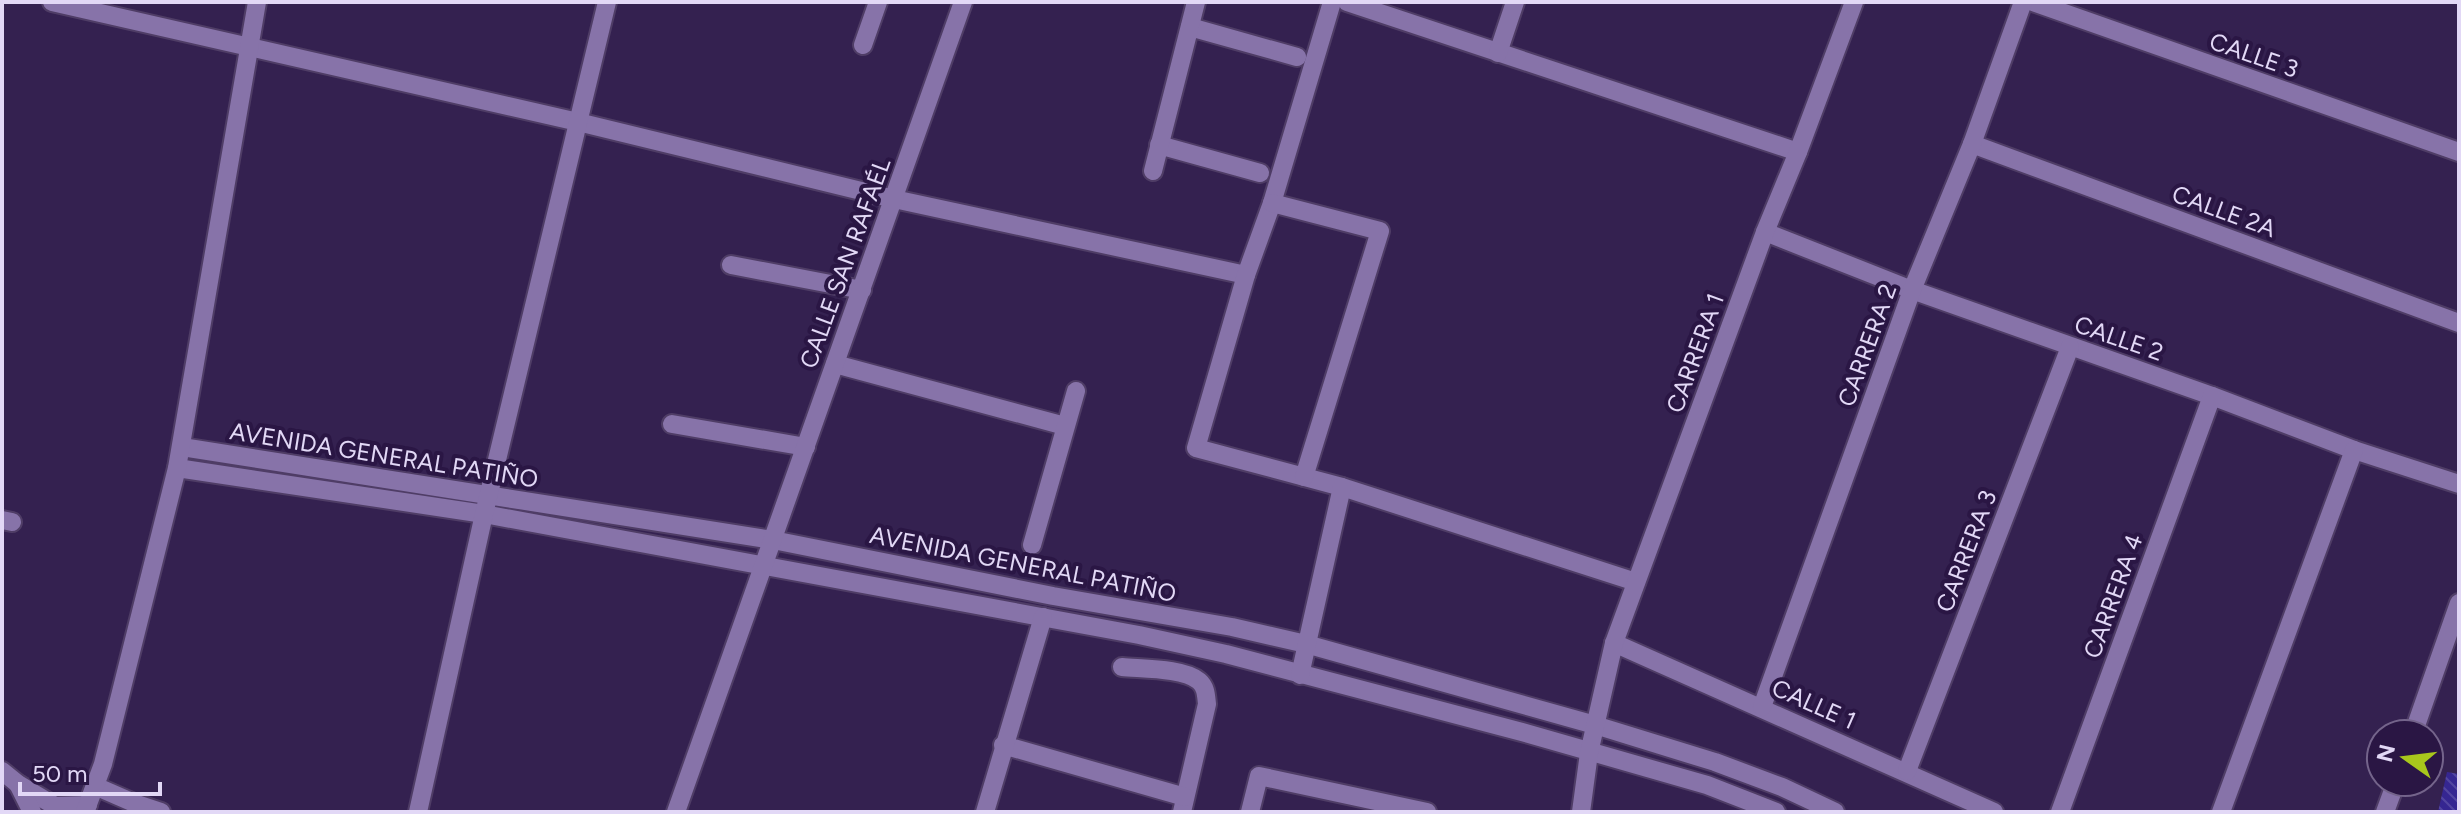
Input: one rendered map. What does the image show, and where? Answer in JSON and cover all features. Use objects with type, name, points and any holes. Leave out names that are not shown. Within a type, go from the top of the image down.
[{"type":"street","points":[[52,2],[250,45],[894,199],[1246,275]]},
{"type":"street","points":[[2,771],[55,806],[86,809],[103,764],[182,447],[257,2]]},
{"type":"street","points":[[418,812],[486,505],[607,2]]},
{"type":"street","points":[[863,45],[878,2]]},
{"type":"street","name":"CALLE SAN RAFAÉL","points":[[676,812],[963,2]]},
{"type":"street","points":[[1153,171],[1196,2]]},
{"type":"street","points":[[1332,2],[1272,203],[1246,275],[1196,448],[1342,487],[1636,582]]},
{"type":"street","points":[[1347,2],[1798,152]]},
{"type":"street","points":[[1498,53],[1515,2]]},
{"type":"street","name":"CARRERA 1","points":[[1581,812],[1589,753],[1614,643],[1765,232],[1854,2]]},
{"type":"street","name":"CARRERA 2","points":[[1762,707],[1912,290],[1972,144],[2023,2]]},
{"type":"street","name":"CALLE 3","points":[[2033,2],[2459,152]]},
{"type":"street","points":[[1190,27],[1297,57]]},
{"type":"street","name":"CALLE 2A","points":[[1972,144],[2459,323]]},
{"type":"street","points":[[1159,145],[1260,173]]},
{"type":"street","points":[[1272,203],[1380,231],[1304,477]]},
{"type":"street","name":"CALLE 2","points":[[1765,232],[1912,290],[2212,396],[2354,450],[2459,484]]},
{"type":"street","points":[[731,265],[862,290]]},
{"type":"street","name":"CARRERA 3","points":[[1907,771],[2070,347]]},
{"type":"street","points":[[835,364],[1065,426]]},
{"type":"street","points":[[1032,545],[1076,391]]},
{"type":"street","name":"CARRERA 4","points":[[2060,812],[2212,396]]},
{"type":"street","points":[[672,424],[806,447]]},
{"type":"street","name":"AVENIDA GENERAL PATIÑO","points":[[182,447],[1226,654],[1522,732],[1707,785],[1776,812]]},
{"type":"street","points":[[2221,812],[2354,450]]},
{"type":"street","name":"AVENIDA GENERAL PATIÑO","points":[[177,468],[773,540],[1053,596],[1232,627],[1306,644],[1595,725],[1715,762],[1782,787],[1835,812]]},
{"type":"street","points":[[1300,675],[1342,487]]},
{"type":"street","points":[[2419,718],[2459,603]]},
{"type":"street","points":[[985,812],[1043,617]]},
{"type":"street","name":"CALLE 1","points":[[1614,643],[1994,812]]},
{"type":"street","points":[[1003,745],[1184,804],[1207,704],[1206,690],[1198,680],[1186,674],[1122,667]]},
{"type":"street","points":[[1250,812],[1259,776],[1403,810],[1427,812]]},
{"type":"street","points":[[18,784],[32,812]]},
{"type":"street","points":[[95,786],[161,812]]},
{"type":"building","points":[[2447,772],[2459,774],[2459,812],[2438,812],[2441,798],[2445,798]]}]
